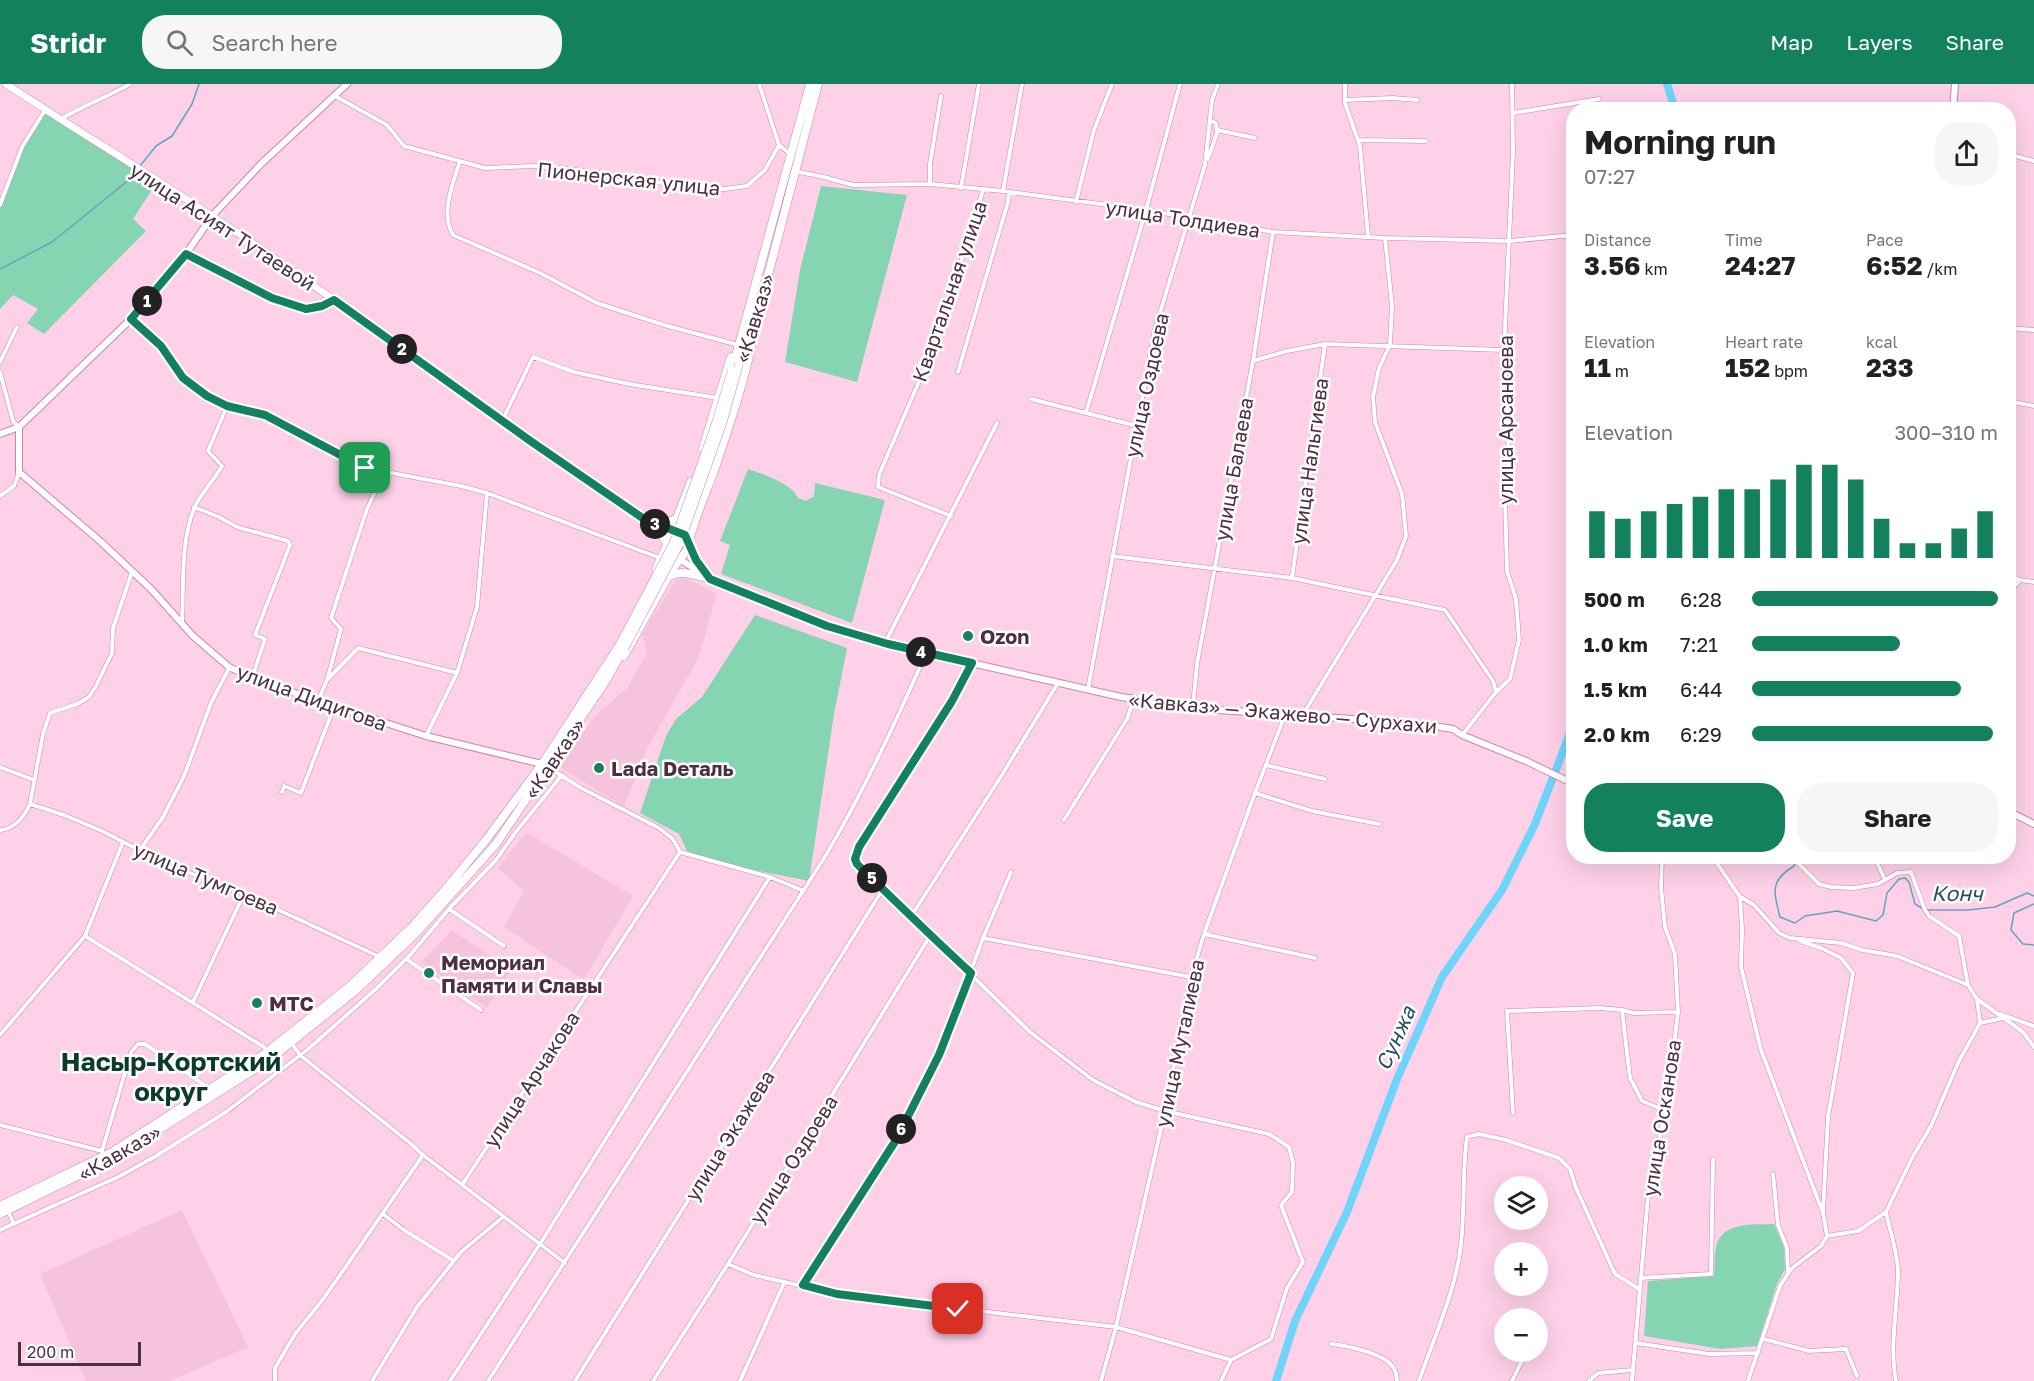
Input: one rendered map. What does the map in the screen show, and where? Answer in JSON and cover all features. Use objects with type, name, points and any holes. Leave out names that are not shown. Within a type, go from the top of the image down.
[{"type":"highway","name":"«Кавказ»","points":[[737,363],[810,84]]},
{"type":"highway","name":"«Кавказ»","points":[[3,1210],[116,1157],[269,1060],[355,991],[417,932],[496,844],[621,647],[674,542],[761,297],[818,84]]},
{"type":"highway","name":"«Кавказ»","points":[[602,679],[661,559],[697,470],[735,344],[756,287]]},
{"type":"highway","points":[[689,542],[742,381],[761,297]]},
{"type":"highway","points":[[644,519],[659,524],[668,524],[676,519]]},
{"type":"highway","points":[[602,679],[628,650],[668,577],[686,551]]},
{"type":"highway","points":[[668,577],[687,573],[710,579]]},
{"type":"highway","name":"«Кавказ»","points":[[3,1210],[112,1152],[210,1089],[267,1052],[350,986],[444,891],[545,766]]},
{"type":"main road","name":"улица Асият Тутаевой","points":[[6,84],[212,216],[670,538]]},
{"type":"main road","points":[[644,519],[670,538],[673,554],[680,555],[686,551],[689,542],[685,535],[670,538]]},
{"type":"street","points":[[60,119],[130,84]]},
{"type":"street","points":[[0,434],[19,427],[131,319],[186,254],[212,216],[262,163],[347,84]]},
{"type":"street","points":[[759,84],[779,145],[791,154]]},
{"type":"street","points":[[961,188],[979,84]]},
{"type":"street","points":[[958,372],[1008,202],[1006,191],[1022,84]]},
{"type":"street","points":[[1076,202],[1094,130],[1112,84]]},
{"type":"street","points":[[1086,413],[1146,210],[1180,84]]},
{"type":"street","name":"улица Оздоева","points":[[1088,689],[1155,329],[1205,165],[1212,100],[1218,84]]},
{"type":"street","points":[[1345,84],[1345,100],[1360,146],[1368,236]]},
{"type":"street","name":"улица Арсаноева","points":[[1462,735],[1496,692],[1510,679],[1519,640],[1516,599],[1507,571],[1505,498],[1509,457],[1504,350],[1513,113],[1512,84]]},
{"type":"street","points":[[1954,102],[1955,84]]},
{"type":"street","name":"Пионерская улица","points":[[335,96],[387,125],[404,146],[485,168],[535,166],[587,171],[700,189],[724,189],[747,186],[765,170],[779,145]]},
{"type":"street","points":[[930,184],[930,164],[940,96]]},
{"type":"street","points":[[1345,100],[1417,99]]},
{"type":"street","points":[[1581,102],[1599,99]]},
{"type":"street","points":[[1513,113],[1566,104]]},
{"type":"street","points":[[0,205],[22,147],[45,110]]},
{"type":"street","points":[[1205,165],[1217,130],[1216,123],[1210,120]]},
{"type":"street","points":[[1217,130],[1255,138]]},
{"type":"street","points":[[1358,140],[1426,141]]},
{"type":"street","points":[[2016,156],[2034,161]]},
{"type":"street","points":[[460,161],[451,189],[448,212],[448,226],[453,235],[540,273],[597,303],[663,325],[735,344]]},
{"type":"street","name":"улица Толдиева","points":[[795,171],[853,185],[930,184],[1006,191],[1146,210],[1273,232],[1509,241],[1566,237]]},
{"type":"street","name":"Квартальная улица","points":[[951,516],[878,487],[879,475],[938,337],[982,190]]},
{"type":"street","name":"улица Балаева","points":[[1193,706],[1197,664],[1253,361],[1273,232]]},
{"type":"street","points":[[1302,716],[1397,560],[1406,536],[1402,494],[1374,414],[1373,397],[1379,368],[1390,345],[1392,306],[1385,238]]},
{"type":"street","points":[[186,254],[272,298],[306,309],[322,306],[334,300]]},
{"type":"street","points":[[131,319],[161,346],[183,378],[207,396],[227,406],[265,415],[365,468],[384,473],[399,473],[488,493],[661,559]]},
{"type":"street","points":[[0,362],[17,327]]},
{"type":"street","points":[[2016,329],[2034,330]]},
{"type":"street","points":[[1253,361],[1287,351],[1325,344],[1504,350]]},
{"type":"street","name":"улица Нальгиева","points":[[1292,578],[1325,344]]},
{"type":"street","points":[[502,421],[533,357],[574,372],[629,384],[719,398]]},
{"type":"street","points":[[0,372],[13,422],[19,427]]},
{"type":"street","points":[[1031,399],[1137,426]]},
{"type":"street","points":[[2016,402],[2034,406]]},
{"type":"street","points":[[182,624],[187,531],[194,507],[222,466],[208,451],[227,406]]},
{"type":"street","points":[[885,644],[997,423]]},
{"type":"street","points":[[0,496],[14,486],[19,472],[19,427]]},
{"type":"street","name":"улица Дидигова","points":[[19,472],[100,541],[151,590],[182,624],[229,667],[252,678],[334,707],[426,736],[545,766]]},
{"type":"street","points":[[318,701],[327,680],[341,629],[331,618],[368,509],[384,473]]},
{"type":"street","points":[[426,736],[457,674],[477,607],[488,493]]},
{"type":"street","points":[[194,507],[237,527],[288,541],[290,546],[255,635],[266,639],[252,678]]},
{"type":"street","points":[[689,542],[693,555],[710,579]]},
{"type":"street","name":"«Кавказ» — Экажево — Сурхахи","points":[[673,554],[710,579],[827,626],[885,644],[1134,699],[1302,716],[1414,723],[1454,729],[1462,735],[1566,780]]},
{"type":"street","points":[[1112,556],[1292,578],[1445,610],[1492,681],[1496,692]]},
{"type":"street","points":[[0,830],[7,830],[26,814],[30,804],[43,734],[50,713],[77,704],[89,697],[107,664],[112,653],[112,628],[132,572]]},
{"type":"street","points":[[2016,579],[2034,582]]},
{"type":"street","points":[[2016,585],[2020,580]]},
{"type":"street","points":[[327,680],[358,648],[457,674]]},
{"type":"street","points":[[488,1381],[804,891],[853,809],[887,742],[926,653]]},
{"type":"street","points":[[972,663],[952,701],[859,847],[855,859],[857,864],[1030,1032],[1093,1080],[1136,1102],[1165,1112],[1269,1134],[1289,1147],[1293,1162],[1292,1192],[1281,1205],[1303,1262],[1287,1288],[1271,1339],[1231,1360],[1221,1381]]},
{"type":"street","points":[[140,850],[163,817],[184,776],[211,703],[229,667]]},
{"type":"street","points":[[912,915],[1059,682]]},
{"type":"street","points":[[1064,820],[1126,719],[1134,699]]},
{"type":"street","points":[[282,792],[284,786],[301,793],[334,707]]},
{"type":"street","name":"улица Муталиева","points":[[1101,1381],[1116,1327],[1165,1112],[1191,978],[1204,934],[1286,714]]},
{"type":"street","points":[[1266,765],[1325,779]]},
{"type":"street","points":[[545,766],[581,788],[659,828],[673,839],[680,852],[770,878],[804,891]]},
{"type":"street","points":[[0,767],[34,780]]},
{"type":"street","points":[[0,1230],[118,1177],[156,1156],[226,1112],[300,1054],[347,1015],[406,959],[449,909],[496,860],[562,775]]},
{"type":"street","points":[[1255,793],[1312,811],[1379,824]]},
{"type":"street","name":"улица Тумгоева","points":[[30,804],[79,821],[164,863],[244,894],[381,957]]},
{"type":"street","points":[[2016,815],[2034,824]]},
{"type":"street","points":[[0,1035],[85,936],[123,842]]},
{"type":"street","name":"улица Арчакова","points":[[462,1185],[680,852]]},
{"type":"street","name":"улица Осканова","points":[[1632,1381],[1649,1185],[1666,1111],[1678,1012],[1675,954],[1667,935],[1660,888],[1662,864]]},
{"type":"street","points":[[1717,864],[1740,897],[1754,905],[1779,933],[1841,958],[1853,973],[1828,1117],[1823,1213]]},
{"type":"street","points":[[1799,864],[1819,884],[1831,887],[1854,888],[1878,884],[1897,873],[1911,872],[1924,910],[1929,916],[1959,936],[1968,985],[1977,999],[2023,1032],[2034,1047]]},
{"type":"street","points":[[1878,864],[1885,880]]},
{"type":"street","points":[[803,1285],[896,1140],[939,1055],[983,938],[1011,872]]},
{"type":"street","points":[[450,1381],[540,1244],[770,878]]},
{"type":"street","name":"улица Экажева","points":[[575,1381],[883,889]]},
{"type":"street","points":[[193,1002],[244,894]]},
{"type":"street","points":[[1740,897],[1741,967],[1756,1032],[1823,1213],[1827,1236],[1821,1246],[1791,1269],[1780,1286],[1748,1381]]},
{"type":"street","points":[[449,909],[504,945]]},
{"type":"street","points":[[1204,934],[1315,958]]},
{"type":"street","points":[[85,936],[264,1047],[267,1052]]},
{"type":"street","name":"улица Оздоева","points":[[653,1381],[728,1264],[930,936]]},
{"type":"street","points":[[983,938],[1191,978]]},
{"type":"street","points":[[1790,938],[1841,943],[1862,950],[1897,956],[1968,985]]},
{"type":"street","points":[[406,959],[482,1010]]},
{"type":"street","points":[[1827,1236],[1858,1231],[1886,1212],[1913,1156],[1931,1126],[1958,1063],[1980,1023],[1977,999]]},
{"type":"street","points":[[1513,1113],[1507,1011],[1578,1008],[1622,1010],[1633,1013],[1678,1012]]},
{"type":"street","points":[[1622,1010],[1630,1078],[1642,1101],[1666,1111]]},
{"type":"street","points":[[1994,1012],[2034,1026]]},
{"type":"street","points":[[1980,1023],[2003,1018]]},
{"type":"street","points":[[291,1042],[300,1054],[423,1155],[566,1263]]},
{"type":"street","points":[[102,1151],[131,1052],[138,1044],[145,1044],[210,1089]]},
{"type":"street","points":[[0,1125],[112,1152]]},
{"type":"street","points":[[1419,1381],[1452,1286],[1461,1245],[1463,1167],[1467,1137],[1479,1134],[1506,1140],[1559,1158],[1570,1170],[1615,1274],[1639,1289]]},
{"type":"street","points":[[275,1381],[275,1368],[295,1334],[423,1155]]},
{"type":"street","points":[[1640,1278],[1711,1274],[1713,1159]]},
{"type":"street","points":[[1773,1174],[1778,1225],[1787,1248],[1788,1274]]},
{"type":"street","points":[[3,1210],[14,1224]]},
{"type":"street","points":[[1886,1212],[1898,1268],[1894,1324],[1896,1381]]},
{"type":"street","points":[[383,1214],[454,1261]]},
{"type":"street","points":[[372,1381],[417,1307],[461,1252],[503,1216]]},
{"type":"street","points":[[728,1264],[754,1275],[837,1294],[1116,1327],[1231,1360]]},
{"type":"street","points":[[740,1381],[784,1283]]},
{"type":"street","points":[[1764,1339],[1809,1351],[1846,1349],[1857,1377]]},
{"type":"street","points":[[1636,1343],[1709,1354],[1758,1353]]},
{"type":"street","points":[[1331,1344],[1350,1346],[1384,1359],[1395,1370],[1396,1381]]},
{"type":"street","points":[[1512,1381],[1521,1362]]},
{"type":"street","points":[[1589,1381],[1598,1373],[1633,1370]]},
{"type":"shaded area","points":[[684,577],[717,594],[698,659],[648,747],[624,807],[558,766],[596,715],[627,688],[647,653],[642,634],[676,580]]},
{"type":"shaded area","points":[[526,832],[633,896],[584,980],[504,927],[524,891],[498,868]]},
{"type":"shaded area","points":[[452,930],[512,970],[487,1008],[421,962]]},
{"type":"shaded area","points":[[182,1210],[248,1347],[170,1381],[86,1381],[40,1274]]},
{"type":"green space","points":[[45,109],[157,182],[133,219],[146,231],[44,334],[27,323],[38,309],[13,295],[0,309],[0,205],[22,147]]},
{"type":"green space","points":[[821,186],[907,195],[857,382],[785,362],[800,270]]},
{"type":"green space","points":[[748,469],[783,484],[790,488],[798,498],[806,501],[814,496],[815,483],[885,500],[852,623],[721,574],[730,545],[720,541]]},
{"type":"green space","points":[[755,615],[847,648],[834,714],[809,881],[690,857],[679,834],[640,813],[666,736],[676,719],[702,697]]},
{"type":"green space","points":[[1774,1224],[1784,1247],[1785,1269],[1777,1284],[1757,1346],[1720,1349],[1644,1336],[1648,1281],[1714,1276],[1716,1247],[1719,1239],[1725,1233],[1740,1226]]},
{"type":"waterway","points":[[140,166],[156,146],[172,136],[192,104],[199,84]]},
{"type":"waterway","name":"Сунжа","points":[[1667,84],[1673,102]]},
{"type":"waterway","points":[[0,269],[52,242],[130,179],[137,170]]},
{"type":"waterway","name":"Сунжа","points":[[1276,1381],[1295,1321],[1347,1212],[1397,1079],[1442,977],[1502,890],[1535,824],[1566,744]]},
{"type":"waterway","name":"Конч","points":[[1794,864],[1780,877],[1775,894],[1780,917],[1795,923],[1805,916],[1837,911],[1876,921],[1883,915],[1887,893],[1899,879],[1905,878],[1909,882],[1915,904],[1925,910],[1968,910],[1995,907],[2027,893],[2034,896]]},
{"type":"waterway","name":"Конч","points":[[2034,904],[2014,913],[2011,930],[2023,944],[2034,945]]},
{"type":"place","name":"Ozon","points":[[968,636]]},
{"type":"place","name":"Lada Dеталь","points":[[599,768]]},
{"type":"place","name":"Мемориал Памяти и Славы","points":[[429,973]]},
{"type":"place","name":"МТС","points":[[257,1003]]},
{"type":"district","name":"Насыр-Кортский округ","points":[[171,1076]]},
{"type":"route","points":[[365,468],[265,415],[227,406],[207,396],[183,378],[161,346],[131,319],[186,254],[272,298],[306,309],[313,309],[334,300],[529,440],[644,519],[685,535],[693,555],[710,579],[827,626],[888,644],[972,663],[952,701],[856,852],[855,859],[857,864],[912,915],[930,936],[971,973],[939,1055],[896,1140],[803,1285],[837,1294],[958,1309]]}]
